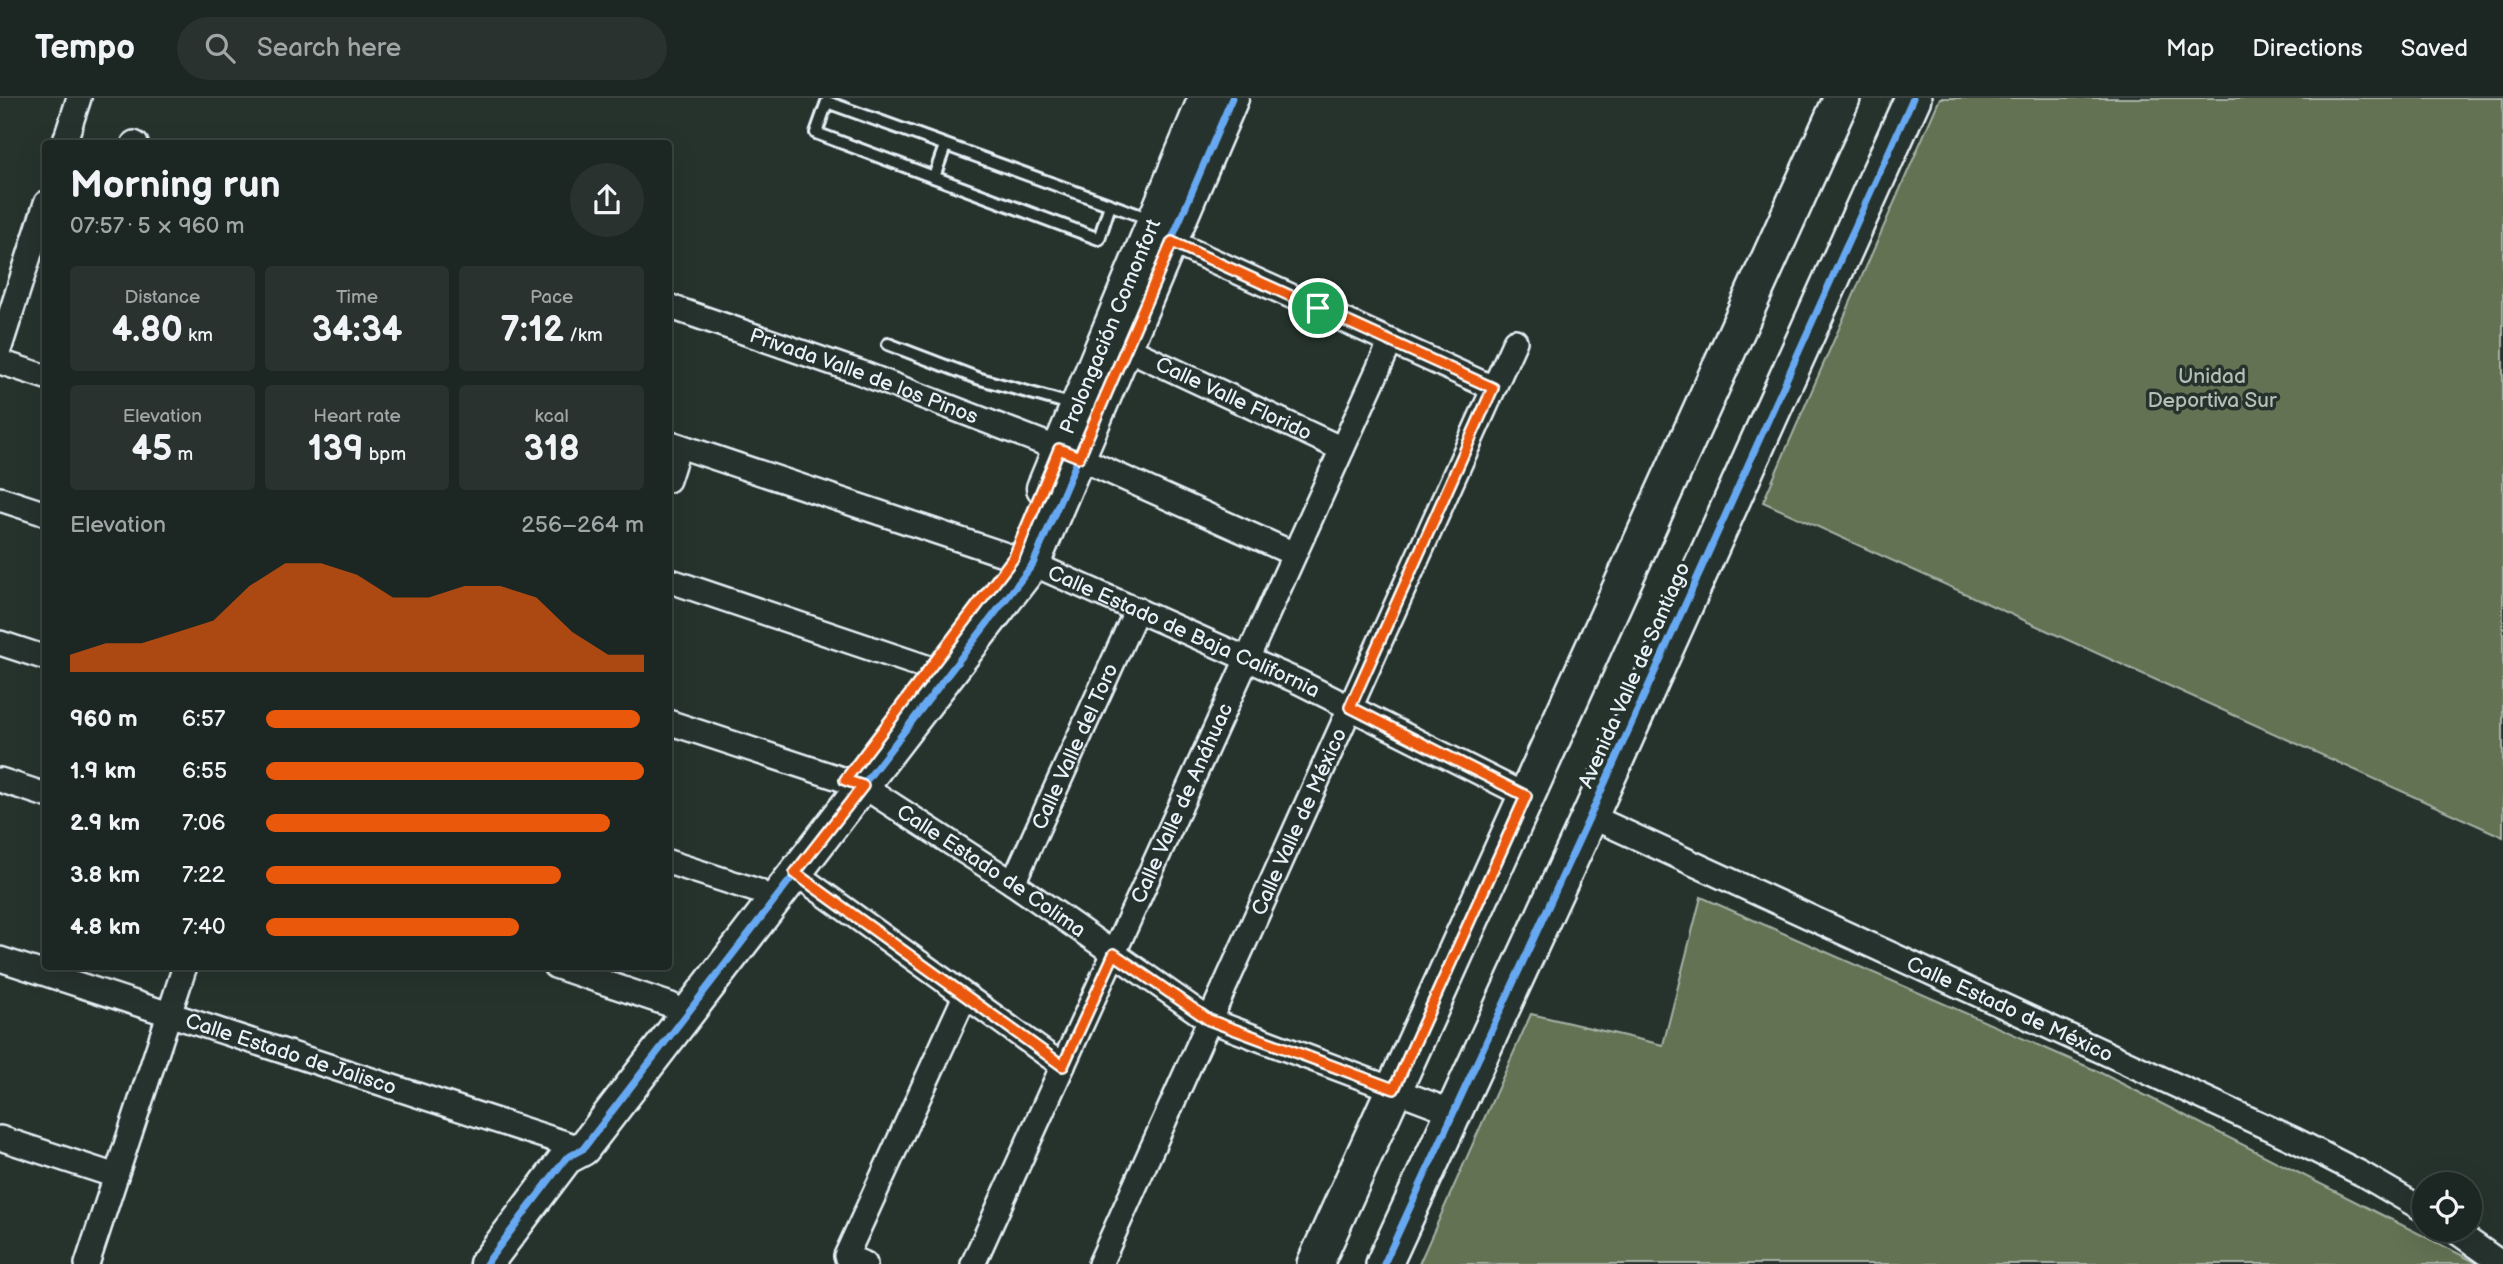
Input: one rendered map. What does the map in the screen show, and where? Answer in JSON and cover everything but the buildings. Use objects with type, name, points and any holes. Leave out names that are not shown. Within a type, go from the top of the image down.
[{"type":"main road","points":[[1315,1264],[1842,98]]},
{"type":"main road","name":"Avenida Valle de Santiago","points":[[1384,1264],[1590,816],[1913,98]]},
{"type":"street","points":[[65,140],[79,98]]},
{"type":"street","name":"Prolongación Comonfort","points":[[572,1150],[671,1004],[758,891],[854,783],[1023,561],[1069,453],[1126,348],[1205,98]]},
{"type":"street","name":"Prolongación Comonfort","points":[[1069,453],[1076,406],[1162,231],[1232,98]]},
{"type":"street","points":[[0,347],[42,216]]},
{"type":"street","points":[[1162,231],[1493,388]]},
{"type":"street","name":"Privada Valle de los Pinos","points":[[672,307],[859,372],[1069,453],[1294,554]]},
{"type":"street","name":"Calle Valle de Anáhuac","points":[[973,1264],[1391,341]]},
{"type":"street","name":"Calle Valle de México","points":[[1100,1264],[1515,341]]},
{"type":"street","name":"Calle Valle Florido","points":[[1126,348],[1342,449]]},
{"type":"street","points":[[0,362],[42,376]]},
{"type":"street","name":"Calle Estado de Baja California","points":[[674,444],[1023,561],[1247,658],[1526,796]]},
{"type":"street","points":[[0,499],[42,513]]},
{"type":"street","name":"Prolongación Comonfort","points":[[486,1264],[572,1150],[795,873],[929,668],[1023,561]]},
{"type":"street","points":[[672,581],[929,668]]},
{"type":"street","name":"Calle Valle del Toro","points":[[1013,883],[1137,609]]},
{"type":"street","points":[[0,643],[42,657]]},
{"type":"street","name":"Calle Estado de Colima","points":[[672,723],[854,783],[1013,883],[1209,1020],[1453,1112]]},
{"type":"street","points":[[0,780],[42,794]]},
{"type":"street","name":"Calle Estado de México","points":[[1590,816],[2295,1140],[2412,1203]]},
{"type":"street","points":[[672,863],[758,891]]},
{"type":"street","points":[[795,873],[1063,1066]]},
{"type":"street","name":"Calle Estado de Jalisco","points":[[0,959],[572,1150]]},
{"type":"street","points":[[87,1264],[184,970]]},
{"type":"street","points":[[567,970],[671,1004]]},
{"type":"street","points":[[855,1260],[965,996]]},
{"type":"street","points":[[0,1138],[116,1176]]},
{"type":"street","points":[[2471,1242],[2502,1264]]},
{"type":"lane","points":[[1110,205],[1099,239],[816,134],[827,102],[1110,205],[1162,231]]},
{"type":"lane","points":[[934,177],[946,146]]},
{"type":"lane","points":[[888,344],[978,378],[1076,406]]},
{"type":"green space","name":"Unidad Deportiva Sur","points":[[1940,98],[2503,98],[2503,837],[1763,502]]},
{"type":"green space","points":[[1701,897],[2095,1070],[2412,1230],[2412,1242],[2435,1242],[2479,1264],[1419,1264],[1531,1014],[1663,1045]]},
{"type":"cycle path","points":[[486,1264],[566,1158],[583,1149],[1033,564],[1232,98]]},
{"type":"cycle path","points":[[1384,1264],[1590,816],[1913,98]]},
{"type":"route","points":[[1172,242],[1318,308],[1493,388],[1350,707],[1526,796],[1394,1089],[1209,1020],[1114,954],[1063,1066],[795,873],[863,786],[845,780],[1014,557],[1059,449],[1079,457],[1172,242]]}]
